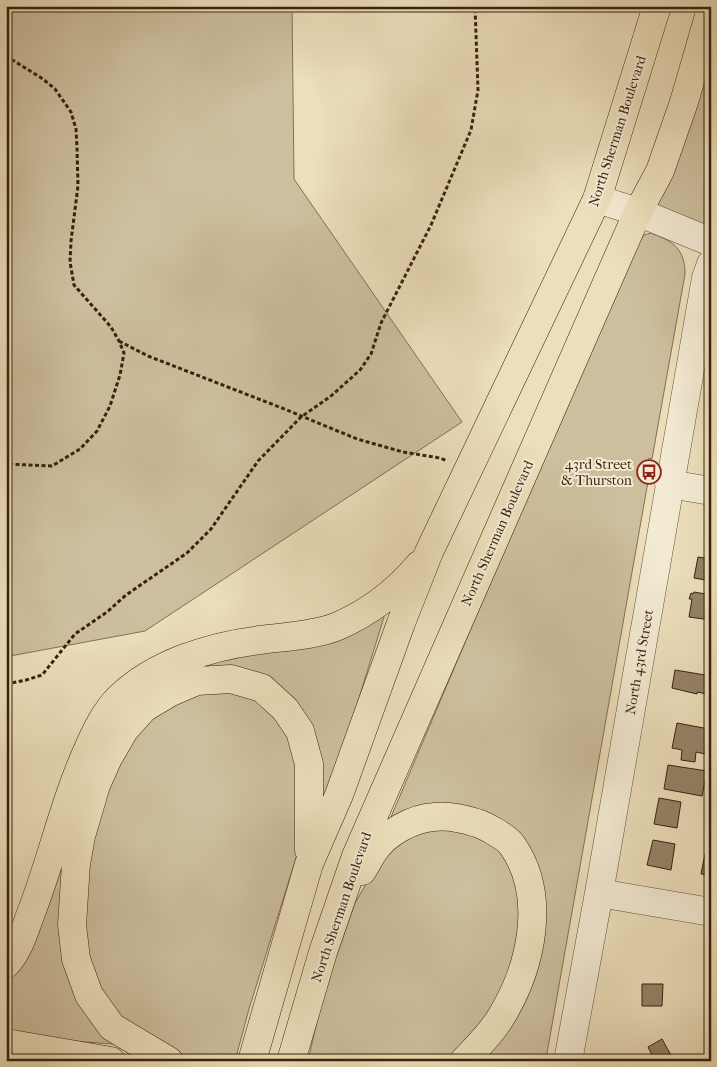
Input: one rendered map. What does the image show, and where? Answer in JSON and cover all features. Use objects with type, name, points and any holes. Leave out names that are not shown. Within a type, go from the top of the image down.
[{"type":"main road","name":"North Sherman Boulevard","points":[[252,1061],[309,864],[339,795],[401,623],[429,552],[597,198],[657,6]]},
{"type":"main road","name":"North Sherman Boulevard","points":[[292,1061],[322,952],[360,847],[638,212],[663,163],[684,102],[711,9]]},
{"type":"main road","points":[[6,964],[24,934],[78,771],[100,724],[118,698],[146,676],[179,661],[217,648],[337,627],[375,607],[408,579],[429,552]]},
{"type":"main road","points":[[169,1061],[112,1027],[89,995],[76,959],[72,925],[80,836],[96,785],[108,758],[125,729],[144,708],[169,693],[197,681],[231,679],[262,688],[286,709],[300,731],[309,764],[309,864]]},
{"type":"main road","points":[[333,923],[374,850],[400,828],[419,820],[436,816],[469,820],[485,826],[511,843],[525,869],[532,902],[532,937],[513,996],[482,1044],[464,1061]]},
{"type":"main road","points":[[6,1043],[111,1061]]},
{"type":"street","points":[[597,198],[638,212],[711,242]]},
{"type":"street","name":"North 43rd Street","points":[[568,1061],[706,278],[711,264]]},
{"type":"street","points":[[670,484],[711,491]]},
{"type":"street","points":[[599,893],[711,912]]},
{"type":"path","points":[[6,684],[42,675],[76,634],[107,612],[134,589],[187,553],[211,529],[258,461],[301,417],[331,396],[360,370],[371,354],[381,323],[431,225],[471,130],[478,90],[475,6]]},
{"type":"path","points":[[6,56],[56,89],[71,112],[76,129],[78,172],[70,262],[74,285],[120,340],[124,354],[120,375],[110,406],[97,431],[80,449],[52,466],[6,464]]},
{"type":"path","points":[[120,340],[148,356],[357,439],[403,452],[440,458],[467,473]]},
{"type":"shaded area","points":[[6,6],[292,6],[294,179],[462,422],[145,631],[10,656],[6,656]]},
{"type":"shaded area","points":[[711,56],[711,202],[708,220],[703,226],[657,206]]},
{"type":"shaded area","points":[[651,233],[666,239],[676,247],[683,258],[685,274],[652,459],[649,458],[646,475],[649,476],[546,1059],[542,1058],[541,1061],[480,1061],[540,939],[503,825],[388,824],[640,241],[644,235]]},
{"type":"shaded area","points":[[385,614],[354,714],[321,805],[322,771],[319,746],[312,728],[293,699],[266,678],[243,670],[213,669],[198,671],[169,680],[157,687],[125,715],[99,755],[86,787],[75,821],[64,893],[64,929],[67,963],[75,994],[86,1014],[113,1044],[6,1036],[6,976],[26,950],[41,917],[80,781],[101,735],[116,714],[137,693],[161,677],[185,667],[217,657],[340,635]]},
{"type":"shaded area","points":[[229,689],[277,710],[301,754],[300,845],[249,1009],[235,1061],[202,1061],[167,1050],[114,1016],[89,968],[83,928],[91,841],[103,801],[121,756],[146,723],[174,701],[201,690]]},
{"type":"shaded area","points":[[430,829],[477,832],[499,848],[523,894],[518,952],[497,1006],[459,1054],[451,1061],[308,1061],[318,1017],[355,903],[373,872],[393,850],[412,834]]},
{"type":"building","points":[[698,557],[711,559],[711,581],[694,578]]},
{"type":"building","points":[[694,592],[711,595],[711,620],[689,617],[692,599],[689,599],[691,593],[693,594]]},
{"type":"building","points":[[675,670],[711,676],[709,685],[711,685],[711,690],[708,690],[707,694],[697,692],[697,694],[672,688]]},
{"type":"building","points":[[677,723],[709,729],[705,754],[696,752],[695,762],[681,760],[682,750],[672,748]]},
{"type":"building","points":[[668,765],[707,771],[702,796],[664,789]]},
{"type":"building","points":[[659,798],[681,802],[677,828],[654,824]]},
{"type":"building","points":[[653,840],[675,844],[671,870],[647,865]]},
{"type":"building","points":[[705,854],[711,855],[711,875],[701,874]]},
{"type":"building","points":[[642,984],[663,984],[662,1006],[642,1006]]},
{"type":"building","points":[[662,1039],[673,1059],[669,1061],[655,1061],[648,1047]]},
{"type":"place","name":"43rd Street & Thurston","points":[[649,472]]}]
